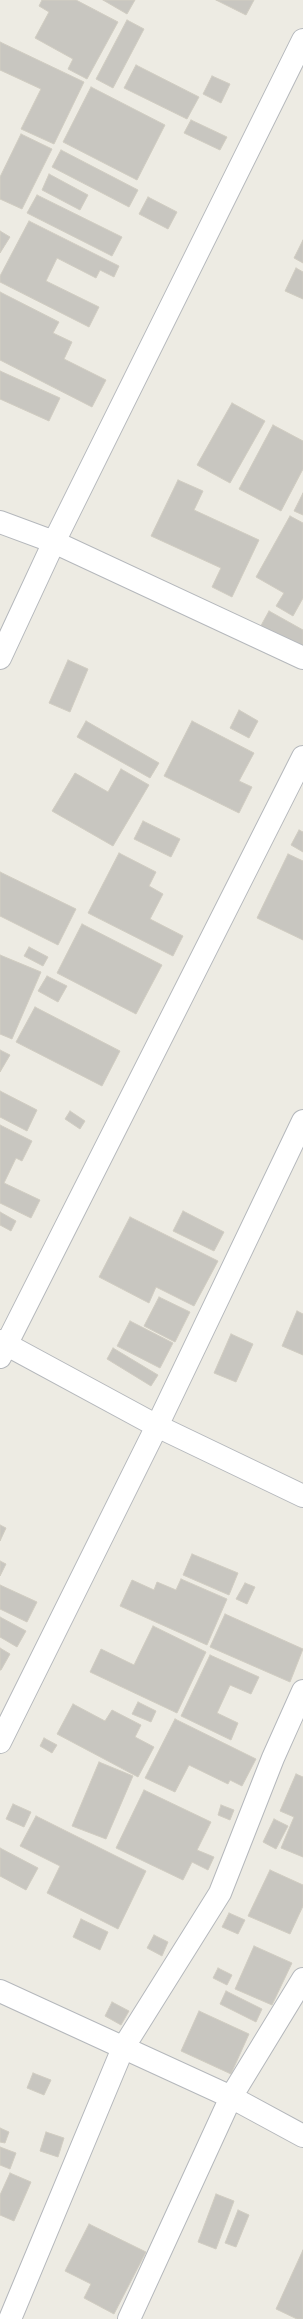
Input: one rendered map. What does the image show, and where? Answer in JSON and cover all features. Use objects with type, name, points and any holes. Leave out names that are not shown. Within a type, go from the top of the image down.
[{"type":"street","points":[[0,658],[54,542],[303,40]]},
{"type":"street","points":[[0,522],[54,542],[303,658]]},
{"type":"street","points":[[303,757],[2,1347],[158,1426],[303,1496]]},
{"type":"street","points":[[0,1742],[158,1426],[303,1121]]},
{"type":"street","points":[[10,2319],[123,2048],[220,1893],[273,1758],[303,1691]]},
{"type":"street","points":[[129,2319],[231,2097],[303,1978]]},
{"type":"street","points":[[0,1991],[231,2097],[303,2136]]},
{"type":"building","points":[[42,0],[76,0],[118,22],[87,79],[68,69],[73,59],[35,38],[49,12],[39,6]]},
{"type":"building","points":[[103,0],[135,0],[127,14]]},
{"type":"building","points":[[216,0],[254,0],[246,15]]},
{"type":"building","points":[[127,20],[144,29],[113,88],[96,79]]},
{"type":"building","points":[[0,42],[84,82],[54,144],[21,129],[41,89],[0,70]]},
{"type":"building","points":[[136,65],[199,97],[187,119],[124,88]]},
{"type":"building","points":[[212,76],[230,84],[221,103],[203,94]]},
{"type":"building","points":[[91,87],[165,125],[137,180],[63,142]]},
{"type":"building","points":[[191,120],[227,137],[220,150],[184,133]]},
{"type":"building","points":[[21,134],[52,149],[22,209],[0,199],[0,177]]},
{"type":"building","points":[[61,150],[138,190],[129,207],[52,167]]},
{"type":"building","points":[[49,174],[88,195],[80,210],[42,190]]},
{"type":"building","points":[[37,195],[122,237],[112,256],[27,213]]},
{"type":"building","points":[[148,197],[177,212],[168,229],[139,214]]},
{"type":"building","points":[[29,221],[119,266],[114,277],[100,270],[96,278],[57,258],[46,281],[99,307],[89,327],[0,282],[0,276]]},
{"type":"building","points":[[0,231],[10,237],[0,253]]},
{"type":"building","points":[[303,240],[303,263],[294,258]]},
{"type":"building","points":[[296,268],[303,272],[303,299],[285,291]]},
{"type":"building","points":[[0,292],[59,322],[53,333],[72,342],[64,359],[106,380],[92,407],[0,360]]},
{"type":"building","points":[[0,371],[60,398],[49,421],[0,399]]},
{"type":"building","points":[[232,403],[265,421],[230,483],[197,465]]},
{"type":"building","points":[[273,425],[303,441],[303,469],[281,511],[239,489]]},
{"type":"building","points":[[178,480],[203,491],[194,510],[259,540],[232,597],[212,587],[221,568],[151,536]]},
{"type":"building","points":[[303,493],[303,515],[294,511]]},
{"type":"building","points":[[290,516],[303,523],[303,598],[293,616],[276,606],[284,593],[256,577]]},
{"type":"building","points":[[269,611],[303,630],[303,655],[258,631]]},
{"type":"building","points":[[68,660],[88,669],[70,712],[49,703]]},
{"type":"building","points":[[239,710],[258,721],[249,738],[230,728]]},
{"type":"building","points":[[86,721],[159,763],[150,778],[77,737]]},
{"type":"building","points":[[192,721],[254,753],[239,781],[252,787],[239,813],[164,776]]},
{"type":"building","points":[[121,769],[149,785],[113,846],[52,811],[75,773],[108,792]]},
{"type":"building","points":[[143,821],[180,839],[171,857],[134,839]]},
{"type":"building","points":[[299,830],[303,832],[303,852],[291,845]]},
{"type":"building","points":[[119,853],[156,872],[149,886],[163,894],[150,919],[183,936],[173,956],[88,913]]},
{"type":"building","points":[[288,854],[303,861],[303,940],[257,918]]},
{"type":"building","points":[[0,872],[76,909],[58,945],[0,916]]},
{"type":"building","points":[[82,924],[162,965],[136,1014],[57,973]]},
{"type":"building","points":[[29,947],[48,957],[43,966],[24,956]]},
{"type":"building","points":[[0,955],[41,972],[12,1039],[0,1034]]},
{"type":"building","points":[[47,976],[67,986],[58,1002],[38,991]]},
{"type":"building","points":[[35,1007],[120,1051],[102,1086],[16,1042]]},
{"type":"building","points":[[0,1050],[10,1055],[0,1072]]},
{"type":"building","points":[[0,1091],[37,1110],[27,1131],[0,1117]]},
{"type":"building","points":[[70,1111],[85,1121],[80,1129],[65,1119]]},
{"type":"building","points":[[0,1125],[32,1141],[22,1161],[16,1158],[4,1183],[40,1200],[31,1218],[0,1203]]},
{"type":"building","points":[[183,1211],[224,1232],[214,1251],[173,1231]]},
{"type":"building","points":[[0,1212],[16,1221],[11,1231],[0,1225]]},
{"type":"building","points":[[130,1217],[218,1261],[194,1306],[156,1287],[149,1303],[99,1277]]},
{"type":"building","points":[[159,1297],[190,1312],[175,1342],[144,1326]]},
{"type":"building","points":[[297,1311],[303,1314],[303,1355],[282,1346]]},
{"type":"building","points":[[130,1321],[173,1343],[160,1368],[117,1346]]},
{"type":"building","points":[[231,1334],[253,1344],[236,1382],[214,1373]]},
{"type":"building","points":[[113,1348],[158,1375],[151,1386],[107,1359]]},
{"type":"building","points":[[0,1525],[6,1528],[0,1541]]},
{"type":"building","points":[[192,1554],[238,1573],[229,1595],[183,1575]]},
{"type":"building","points":[[0,1561],[6,1564],[0,1576]]},
{"type":"building","points":[[181,1579],[227,1599],[207,1645],[120,1606],[132,1580],[154,1590],[157,1582],[176,1590]]},
{"type":"building","points":[[245,1583],[255,1587],[247,1604],[236,1599]]},
{"type":"building","points":[[0,1585],[37,1602],[27,1622],[0,1609]]},
{"type":"building","points":[[225,1614],[303,1649],[290,1682],[210,1647]]},
{"type":"building","points":[[0,1617],[26,1631],[17,1647],[0,1637]]},
{"type":"building","points":[[153,1626],[206,1652],[177,1713],[90,1672],[101,1649],[134,1665]]},
{"type":"building","points":[[0,1648],[10,1654],[1,1670],[0,1670]]},
{"type":"building","points":[[210,1655],[259,1677],[251,1694],[230,1685],[217,1713],[238,1723],[231,1740],[181,1716]]},
{"type":"building","points":[[138,1702],[156,1711],[151,1722],[132,1714]]},
{"type":"building","points":[[73,1704],[105,1721],[112,1710],[141,1725],[135,1737],[154,1747],[138,1777],[57,1734]]},
{"type":"building","points":[[175,1719],[256,1759],[242,1786],[230,1780],[228,1784],[189,1765],[175,1792],[145,1778]]},
{"type":"building","points":[[44,1738],[57,1745],[52,1753],[40,1746]]},
{"type":"building","points":[[99,1762],[133,1776],[106,1839],[72,1826]]},
{"type":"building","points":[[296,1774],[303,1777],[303,1857],[281,1848],[294,1817],[280,1811]]},
{"type":"building","points":[[144,1790],[211,1822],[197,1850],[214,1857],[208,1870],[192,1862],[183,1880],[116,1848]]},
{"type":"building","points":[[13,1804],[31,1812],[24,1827],[6,1819]]},
{"type":"building","points":[[221,1805],[234,1810],[230,1820],[218,1815]]},
{"type":"building","points":[[36,1816],[146,1871],[118,1929],[47,1893],[60,1866],[20,1846]]},
{"type":"building","points":[[274,1819],[288,1826],[276,1849],[263,1842]]},
{"type":"building","points":[[0,1848],[38,1868],[26,1890],[0,1876]]},
{"type":"building","points":[[270,1870],[303,1885],[303,1906],[290,1934],[248,1916]]},
{"type":"building","points":[[229,1913],[245,1920],[238,1934],[222,1927]]},
{"type":"building","points":[[81,1919],[108,1932],[100,1950],[73,1937]]},
{"type":"building","points":[[154,1935],[168,1942],[162,1956],[147,1948]]},
{"type":"building","points":[[254,1946],[292,1963],[272,2005],[235,1989]]},
{"type":"building","points":[[218,1968],[232,1975],[227,1985],[213,1978]]},
{"type":"building","points":[[226,1991],[262,2009],[256,2022],[220,2004]]},
{"type":"building","points":[[112,2002],[129,2011],[121,2025],[105,2016]]},
{"type":"building","points":[[199,2011],[249,2034],[231,2074],[181,2051]]},
{"type":"building","points":[[33,2073],[51,2080],[44,2095],[27,2088]]},
{"type":"building","points":[[0,2128],[9,2132],[5,2143],[0,2142]]},
{"type":"building","points":[[46,2132],[64,2138],[58,2157],[40,2151]]},
{"type":"building","points":[[0,2147],[16,2153],[10,2169],[0,2165]]},
{"type":"building","points":[[10,2173],[31,2182],[14,2221],[0,2215],[0,2195]]},
{"type":"building","points":[[216,2194],[234,2201],[216,2249],[198,2242]]},
{"type":"building","points":[[238,2210],[249,2215],[236,2247],[225,2243]]},
{"type":"building","points":[[89,2224],[146,2252],[114,2314],[84,2298],[91,2284],[65,2271]]},
{"type":"building","points":[[303,2250],[303,2319],[297,2319],[276,2309]]}]
